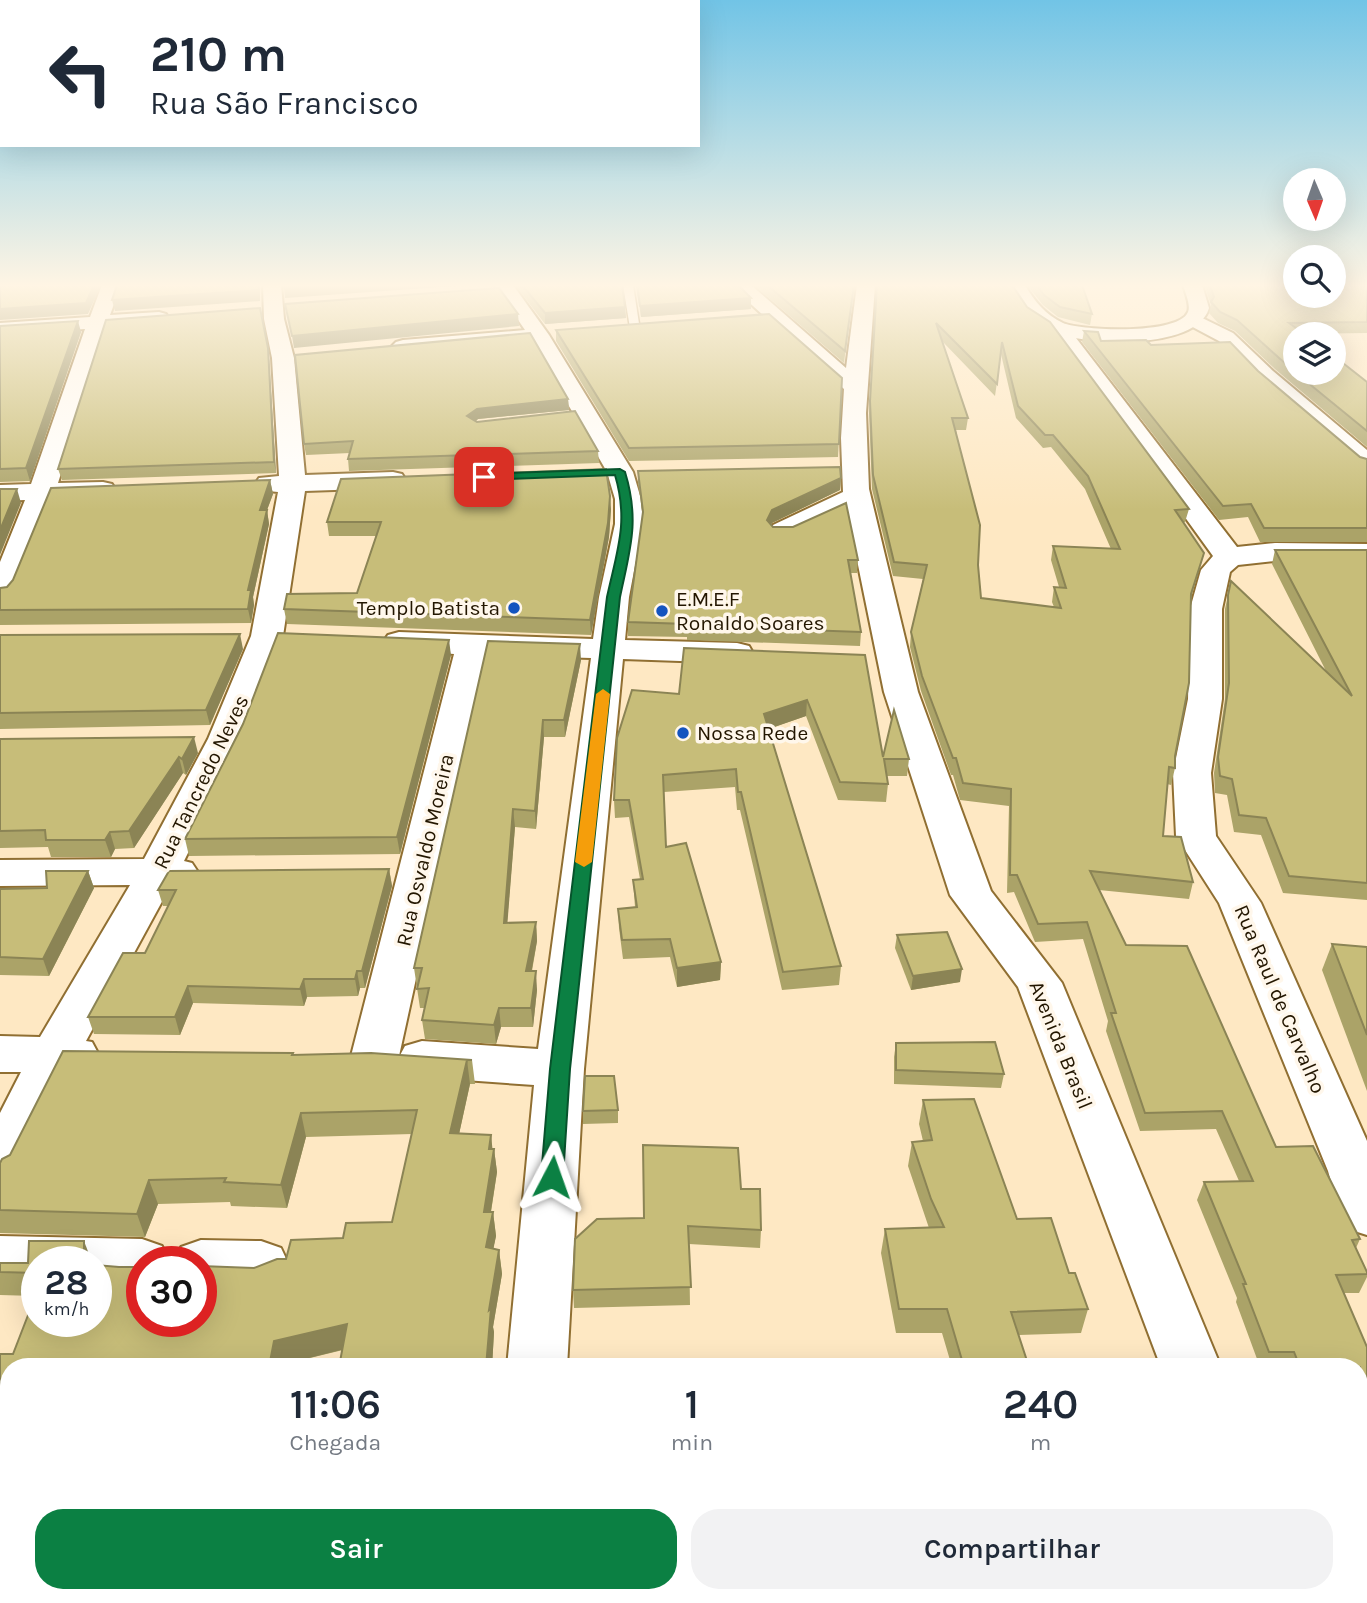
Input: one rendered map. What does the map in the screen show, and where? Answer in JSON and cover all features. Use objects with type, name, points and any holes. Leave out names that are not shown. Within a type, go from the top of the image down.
[{"type":"street","points":[[0,593],[44,492],[85,360]]},
{"type":"street","name":"Rua Tancredo Neves","points":[[0,1163],[54,1055],[158,872],[226,739],[266,636],[293,483],[283,360]]},
{"type":"street","points":[[538,1358],[560,1069],[614,597],[629,524],[628,499],[620,472],[578,416],[558,360]]},
{"type":"street","points":[[824,360],[855,387]]},
{"type":"street","name":"Avenida Brasil","points":[[858,360],[855,387],[855,484],[880,660],[920,753],[971,895],[1039,983],[1187,1358]]},
{"type":"street","points":[[1082,360],[1229,557],[1275,552],[1367,553]]},
{"type":"street","points":[[1249,360],[1367,463]]},
{"type":"street","points":[[783,531],[855,484],[826,468]]},
{"type":"street","points":[[238,485],[416,480]]},
{"type":"street","points":[[0,493],[127,489]]},
{"type":"street","name":"Rua Raul de Carvalho","points":[[1229,557],[1216,569],[1206,609],[1205,699],[1192,773],[1196,836],[1240,903],[1354,1171],[1367,1213]]},
{"type":"street","points":[[366,642],[473,643],[771,655]]},
{"type":"street","name":"Rua Osvaldo Moreira","points":[[473,643],[421,870],[354,1056],[560,1069]]},
{"type":"street","points":[[186,740],[226,739]]},
{"type":"street","points":[[379,870],[421,870]]},
{"type":"street","points":[[0,873],[213,872]]},
{"type":"street","points":[[0,1054],[124,1055]]},
{"type":"street","points":[[0,1260],[21,1260]]},
{"type":"street","points":[[217,1264],[261,1265]]},
{"type":"building","points":[[0,360],[64,360],[26,468],[0,469]]},
{"type":"building","points":[[93,360],[269,360],[274,462],[58,469]]},
{"type":"building","points":[[295,360],[545,360],[568,399],[477,409],[467,416],[477,422],[575,411],[598,451],[348,459],[353,441],[304,444]]},
{"type":"building","points":[[574,360],[821,360],[842,378],[839,444],[629,448]]},
{"type":"building","points":[[872,360],[948,360],[968,418],[952,418],[980,525],[978,565],[981,598],[1061,608],[1054,587],[1066,588],[1053,546],[1120,549],[1088,476],[1053,435],[1045,435],[1018,406],[1006,360],[1078,360],[1189,509],[1175,510],[1204,553],[1191,594],[1189,683],[1175,768],[1169,767],[1163,836],[1181,837],[1193,882],[1090,871],[1126,945],[1187,946],[1276,1147],[1313,1146],[1360,1239],[1352,1240],[1367,1274],[1336,1275],[1367,1347],[1367,1358],[1296,1358],[1294,1352],[1269,1352],[1243,1284],[1246,1284],[1204,1182],[1253,1181],[1222,1111],[1145,1113],[1111,1013],[1116,1013],[1087,922],[1038,924],[1017,875],[1010,875],[1011,789],[963,783],[956,758],[953,758],[922,676],[911,632],[927,565],[894,562],[873,475],[870,401]]},
{"type":"building","points":[[973,360],[1000,360],[997,384]]},
{"type":"building","points":[[1107,360],[1247,360],[1360,457],[1367,459],[1367,528],[1264,528],[1251,504],[1223,506]]},
{"type":"building","points":[[1346,365],[1367,382],[1367,431],[1311,385],[1346,385]]},
{"type":"building","points":[[840,467],[841,478],[772,510],[767,520],[773,527],[793,527],[846,503],[858,560],[848,560],[861,632],[628,622],[643,512],[638,471]]},
{"type":"building","points":[[606,469],[610,496],[608,523],[590,620],[284,609],[287,594],[357,593],[381,522],[327,522],[341,479]]},
{"type":"building","points":[[270,480],[260,510],[267,510],[248,590],[251,590],[248,609],[0,610],[0,588],[7,587],[13,580],[51,488]]},
{"type":"building","points":[[0,489],[17,489],[0,530]]},
{"type":"building","points":[[1275,550],[1367,550],[1367,883],[1289,876],[1266,818],[1239,815],[1232,779],[1220,776],[1218,757],[1229,683],[1228,595],[1231,581],[1352,696]]},
{"type":"building","points":[[278,633],[449,640],[397,837],[185,839],[243,724]]},
{"type":"building","points":[[240,634],[206,710],[0,713],[0,635]]},
{"type":"building","points":[[488,641],[580,644],[564,720],[543,720],[535,811],[513,809],[504,923],[536,922],[526,971],[536,971],[531,1008],[499,1008],[494,1025],[422,1020],[429,988],[417,989],[422,968],[414,968]]},
{"type":"building","points":[[684,648],[865,655],[883,757],[894,710],[909,759],[884,759],[888,784],[840,782],[807,700],[764,714],[841,966],[783,972],[741,792],[738,792],[736,769],[663,775],[666,847],[686,843],[721,962],[677,968],[670,939],[622,940],[618,909],[637,907],[633,880],[643,879],[629,800],[614,800],[617,738],[632,690],[679,694]]},
{"type":"building","points":[[194,737],[182,759],[179,757],[129,831],[110,832],[105,840],[46,840],[45,830],[0,831],[0,739]]},
{"type":"building","points":[[389,869],[362,971],[357,971],[355,979],[304,979],[300,989],[188,986],[175,1017],[88,1017],[123,953],[145,953],[176,890],[158,890],[169,871]]},
{"type":"building","points":[[46,871],[88,871],[43,959],[0,957],[0,889],[47,888]]},
{"type":"building","points":[[947,932],[962,969],[913,976],[897,935]]},
{"type":"building","points":[[1332,944],[1367,947],[1367,1035]]},
{"type":"building","points":[[995,1042],[1004,1074],[896,1070],[896,1043]]},
{"type":"building","points":[[63,1051],[293,1053],[292,1055],[371,1053],[472,1060],[467,1060],[450,1133],[491,1135],[489,1149],[494,1149],[484,1212],[493,1212],[486,1247],[499,1250],[489,1310],[491,1308],[487,1358],[341,1358],[347,1324],[274,1341],[271,1358],[0,1358],[0,1354],[13,1354],[21,1333],[21,1337],[112,1337],[112,1266],[126,1267],[126,1337],[217,1337],[217,1267],[254,1268],[277,1259],[286,1259],[291,1240],[343,1238],[346,1223],[392,1222],[417,1110],[301,1113],[281,1185],[224,1182],[226,1178],[149,1180],[137,1214],[0,1210],[2,1159],[10,1155]]},
{"type":"building","points":[[585,1076],[614,1076],[618,1110],[583,1111]]},
{"type":"building","points":[[974,1099],[1017,1219],[1051,1218],[1069,1273],[1075,1273],[1088,1309],[1011,1312],[1026,1358],[961,1358],[947,1309],[899,1309],[885,1229],[944,1227],[931,1199],[912,1142],[932,1140],[923,1100]]},
{"type":"building","points":[[643,1145],[738,1148],[741,1189],[760,1189],[761,1230],[688,1226],[691,1287],[573,1290],[575,1239],[597,1219],[644,1218]]},
{"type":"building","points":[[29,1241],[84,1241],[84,1246],[29,1246]]},
{"type":"building","points":[[0,1263],[21,1263],[21,1273],[0,1272]]},
{"type":"slow traffic","points":[[584,862],[603,694]]},
{"type":"place","name":"Templo Batista","points":[[514,608]]},
{"type":"place","name":"E.M.E.F Ronaldo Soares","points":[[662,611]]},
{"type":"place","name":"Nossa Rede","points":[[683,733]]},
{"type":"route","points":[[484,477],[620,472],[628,499],[629,524],[614,597],[560,1069],[552,1177]]}]
